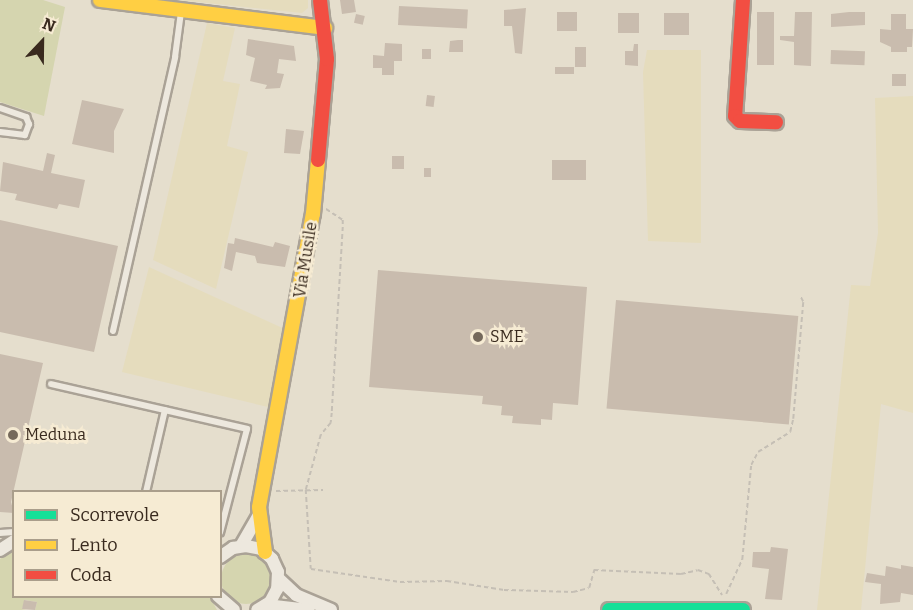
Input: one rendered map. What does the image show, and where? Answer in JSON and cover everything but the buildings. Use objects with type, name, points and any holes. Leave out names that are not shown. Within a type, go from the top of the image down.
[{"type":"street","points":[[100,0],[325,28]]},
{"type":"street","name":"Via Musile","points":[[258,516],[313,214],[327,59],[320,0]]},
{"type":"street","points":[[743,0],[743,22],[737,46],[735,116],[740,121],[776,122]]},
{"type":"street","points":[[222,557],[241,546],[258,516]]},
{"type":"street","points":[[258,516],[265,552],[276,566],[279,579],[275,594],[262,608]]},
{"type":"street","points":[[241,546],[265,552]]},
{"type":"street","points":[[279,579],[296,595],[331,610]]},
{"type":"street","points":[[609,610],[718,607],[743,610]]},
{"type":"street","points":[[262,608],[309,610]]},
{"type":"lane","points":[[113,331],[175,57],[181,10]]},
{"type":"lane","points":[[0,108],[26,117],[29,124],[25,135],[0,132]]},
{"type":"lane","points":[[51,384],[247,429],[222,528]]},
{"type":"lane","points":[[146,490],[165,410]]},
{"type":"path","points":[[325,206],[333,216],[344,220],[331,423],[321,435],[306,490],[311,569],[400,582],[447,581],[504,590],[573,592],[589,588],[594,570],[681,574],[698,570],[709,574],[722,595],[727,594],[742,560],[752,465],[758,452],[790,432],[802,302],[800,296]]},
{"type":"path","points":[[263,488],[323,490]]},
{"type":"shaded area","points":[[179,0],[308,0],[308,8],[302,13]]},
{"type":"shaded area","points":[[207,23],[235,28],[223,81],[240,84],[227,146],[248,152],[216,289],[153,260]]},
{"type":"shaded area","points":[[647,50],[701,50],[701,243],[648,241],[643,72]]},
{"type":"shaded area","points":[[913,96],[913,413],[881,404],[861,610],[817,610],[851,285],[870,286],[878,233],[875,98]]},
{"type":"shaded area","points":[[149,267],[289,331],[274,401],[268,407],[122,372]]},
{"type":"green space","points":[[0,0],[43,0],[65,7],[44,116],[0,102]]},
{"type":"green space","points":[[12,550],[12,598],[211,598],[217,610],[35,610],[37,602],[25,600],[22,609],[26,610],[0,610],[0,559]]},
{"type":"green space","points":[[241,554],[251,554],[260,558],[267,565],[271,574],[271,584],[267,593],[260,600],[251,604],[241,604],[232,600],[222,586],[222,572],[225,565],[232,558]]},
{"type":"traffic: fast","points":[[609,610],[743,610]]},
{"type":"traffic: slow","points":[[100,0],[325,28]]},
{"type":"traffic: slow","points":[[265,552],[259,507],[313,214],[318,160]]},
{"type":"traffic: jam","points":[[318,160],[327,59],[320,0]]},
{"type":"traffic: jam","points":[[743,0],[735,116],[740,121],[776,122]]},
{"type":"place","name":"SME","points":[[478,337]]},
{"type":"place","name":"Meduna","points":[[13,435]]}]
